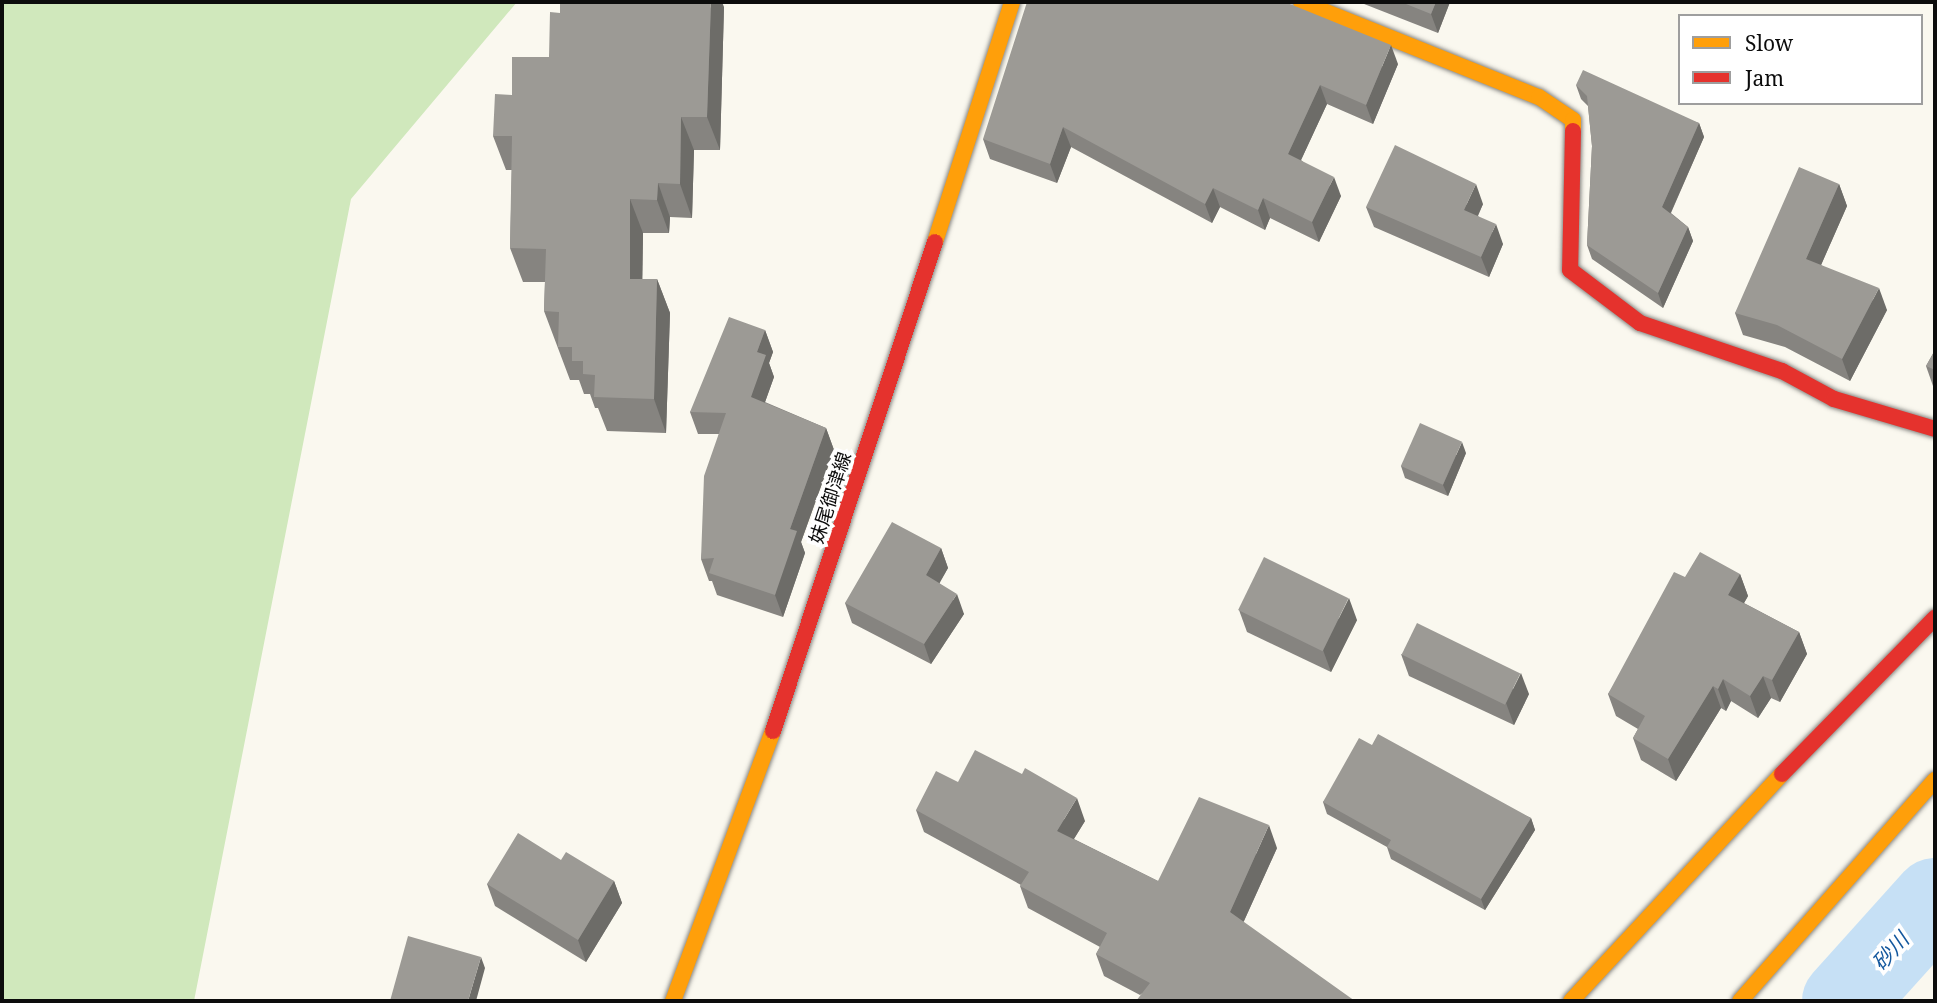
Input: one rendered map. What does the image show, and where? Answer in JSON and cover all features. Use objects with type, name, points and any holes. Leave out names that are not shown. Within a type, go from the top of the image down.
[{"type":"street","name":"妹尾御津線","points":[[673,1001],[806,643],[1012,2]]},
{"type":"street","points":[[1301,2],[1539,97],[1573,120],[1570,270],[1640,323],[1782,371],[1834,399],[1935,429]]},
{"type":"street","points":[[1571,1001],[1671,888],[1935,618]]},
{"type":"street","points":[[1740,1001],[1935,780]]},
{"type":"green space","points":[[2,2],[517,2],[351,199],[194,1001],[2,1001]]},
{"type":"building","points":[[560,2],[711,2],[707,117],[681,117],[680,184],[658,183],[657,200],[630,199],[630,279],[657,279],[654,399],[594,397],[595,375],[583,374],[583,361],[572,361],[572,347],[558,347],[559,312],[544,311],[546,249],[510,248],[512,136],[493,136],[495,94],[512,95],[512,57],[549,57],[550,12],[560,13]]},
{"type":"building","points":[[1027,2],[1285,2],[1391,45],[1366,105],[1320,85],[1288,154],[1334,177],[1312,222],[1263,198],[1258,210],[1213,188],[1205,204],[1063,127],[1050,164],[983,139]]},
{"type":"building","points":[[1401,2],[1436,2],[1431,14]]},
{"type":"building","points":[[1583,70],[1699,123],[1662,207],[1688,227],[1658,293],[1587,245],[1592,146],[1587,96],[1576,85]]},
{"type":"building","points":[[1395,145],[1476,184],[1464,210],[1496,224],[1481,257],[1366,207]]},
{"type":"building","points":[[1799,167],[1839,184],[1806,259],[1879,288],[1842,359],[1777,325],[1735,313]]},
{"type":"building","points":[[729,317],[765,330],[757,352],[766,355],[751,397],[826,428],[790,529],[797,531],[775,595],[709,573],[714,558],[701,559],[704,476],[726,413],[690,412]]},
{"type":"building","points":[[1935,350],[1935,370],[1926,366]]},
{"type":"building","points":[[1420,423],[1462,442],[1443,485],[1401,466]]},
{"type":"building","points":[[892,522],[941,548],[926,575],[957,594],[924,644],[845,603]]},
{"type":"building","points":[[1700,552],[1740,574],[1728,595],[1799,632],[1772,680],[1763,676],[1750,696],[1723,679],[1718,689],[1713,686],[1668,759],[1633,738],[1645,716],[1608,694],[1674,572],[1685,577]]},
{"type":"building","points":[[1264,557],[1348,598],[1323,651],[1238,610]]},
{"type":"building","points":[[1417,623],[1520,673],[1505,705],[1402,654]]},
{"type":"building","points":[[1378,734],[1531,818],[1481,899],[1387,847],[1391,840],[1323,802],[1359,738],[1372,745]]},
{"type":"building","points":[[975,750],[1022,774],[1025,768],[1077,798],[1057,831],[1158,881],[1199,797],[1269,825],[1230,912],[1355,1001],[1136,1001],[1150,983],[1096,954],[1107,933],[1020,886],[1029,872],[916,810],[936,771],[958,782]]},
{"type":"building","points":[[518,833],[561,860],[566,852],[614,881],[578,940],[487,884]]},
{"type":"building","points":[[408,936],[481,957],[468,1001],[390,1001]]},
{"type":"waterway","name":"砂川","points":[[1844,1001],[1935,900]]},
{"type":"traffic: slow","points":[[935,242],[1012,2]]},
{"type":"traffic: slow","points":[[1301,2],[1539,97],[1573,120],[1573,131]]},
{"type":"traffic: slow","points":[[673,1001],[773,731]]},
{"type":"traffic: slow","points":[[1571,1001],[1782,774]]},
{"type":"traffic: slow","points":[[1740,1001],[1935,780]]},
{"type":"traffic: jam","points":[[1573,131],[1570,270],[1640,323],[1782,371],[1834,399],[1935,429]]},
{"type":"traffic: jam","points":[[773,731],[935,242]]},
{"type":"traffic: jam","points":[[1782,774],[1935,618]]}]
